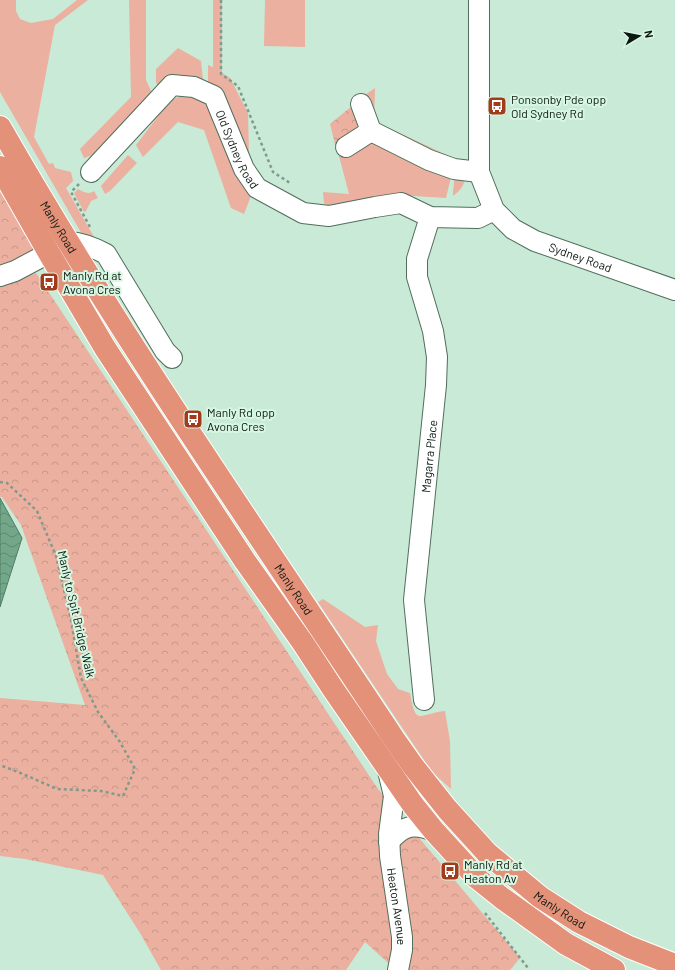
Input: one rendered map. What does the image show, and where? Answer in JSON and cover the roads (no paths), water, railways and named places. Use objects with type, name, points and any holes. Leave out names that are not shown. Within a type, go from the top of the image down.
[{"type":"highway","name":"Manly Road","points":[[0,127],[120,324],[217,473],[413,766],[447,809],[487,854],[540,897],[579,922],[629,948],[675,965]]},
{"type":"highway","name":"Manly Road","points":[[0,167],[109,355],[245,561],[303,642],[333,690],[413,805],[434,831],[478,878],[502,898],[566,944],[614,970]]},
{"type":"highway","points":[[49,253],[69,242]]},
{"type":"street","points":[[479,0],[479,172],[494,210]]},
{"type":"street","name":"Old Sydney Road","points":[[91,172],[172,85],[194,87],[214,96],[244,169],[257,188],[303,213],[329,216],[401,203],[430,217],[478,218],[494,210]]},
{"type":"street","points":[[360,104],[371,131],[429,160],[454,169],[479,172]]},
{"type":"street","points":[[346,147],[371,131]]},
{"type":"street","name":"Sydney Road","points":[[494,210],[513,229],[535,241],[675,290]]},
{"type":"street","name":"Magarra Place","points":[[424,700],[414,600],[435,393],[437,357],[434,330],[417,277],[417,259],[430,217]]},
{"type":"street","points":[[69,242],[93,246],[106,254],[165,351],[172,358]]},
{"type":"street","points":[[0,276],[15,271],[49,253]]},
{"type":"street","name":"Heaton Avenue","points":[[388,770],[394,796],[389,842],[402,937],[402,950],[398,970]]},
{"type":"street","points":[[389,842],[401,830],[409,827],[416,826],[434,831]]},
{"type":"water","points":[[0,498],[22,538],[0,607]]},
{"type":"place","name":"Ponsonby Pde opp Old Sydney Rd","points":[[497,106]]},
{"type":"place","name":"Manly Rd at Avona Cres","points":[[49,282]]},
{"type":"place","name":"Manly Rd opp Avona Cres","points":[[193,419]]},
{"type":"place","name":"Manly Rd at Heaton Av","points":[[450,871]]}]
